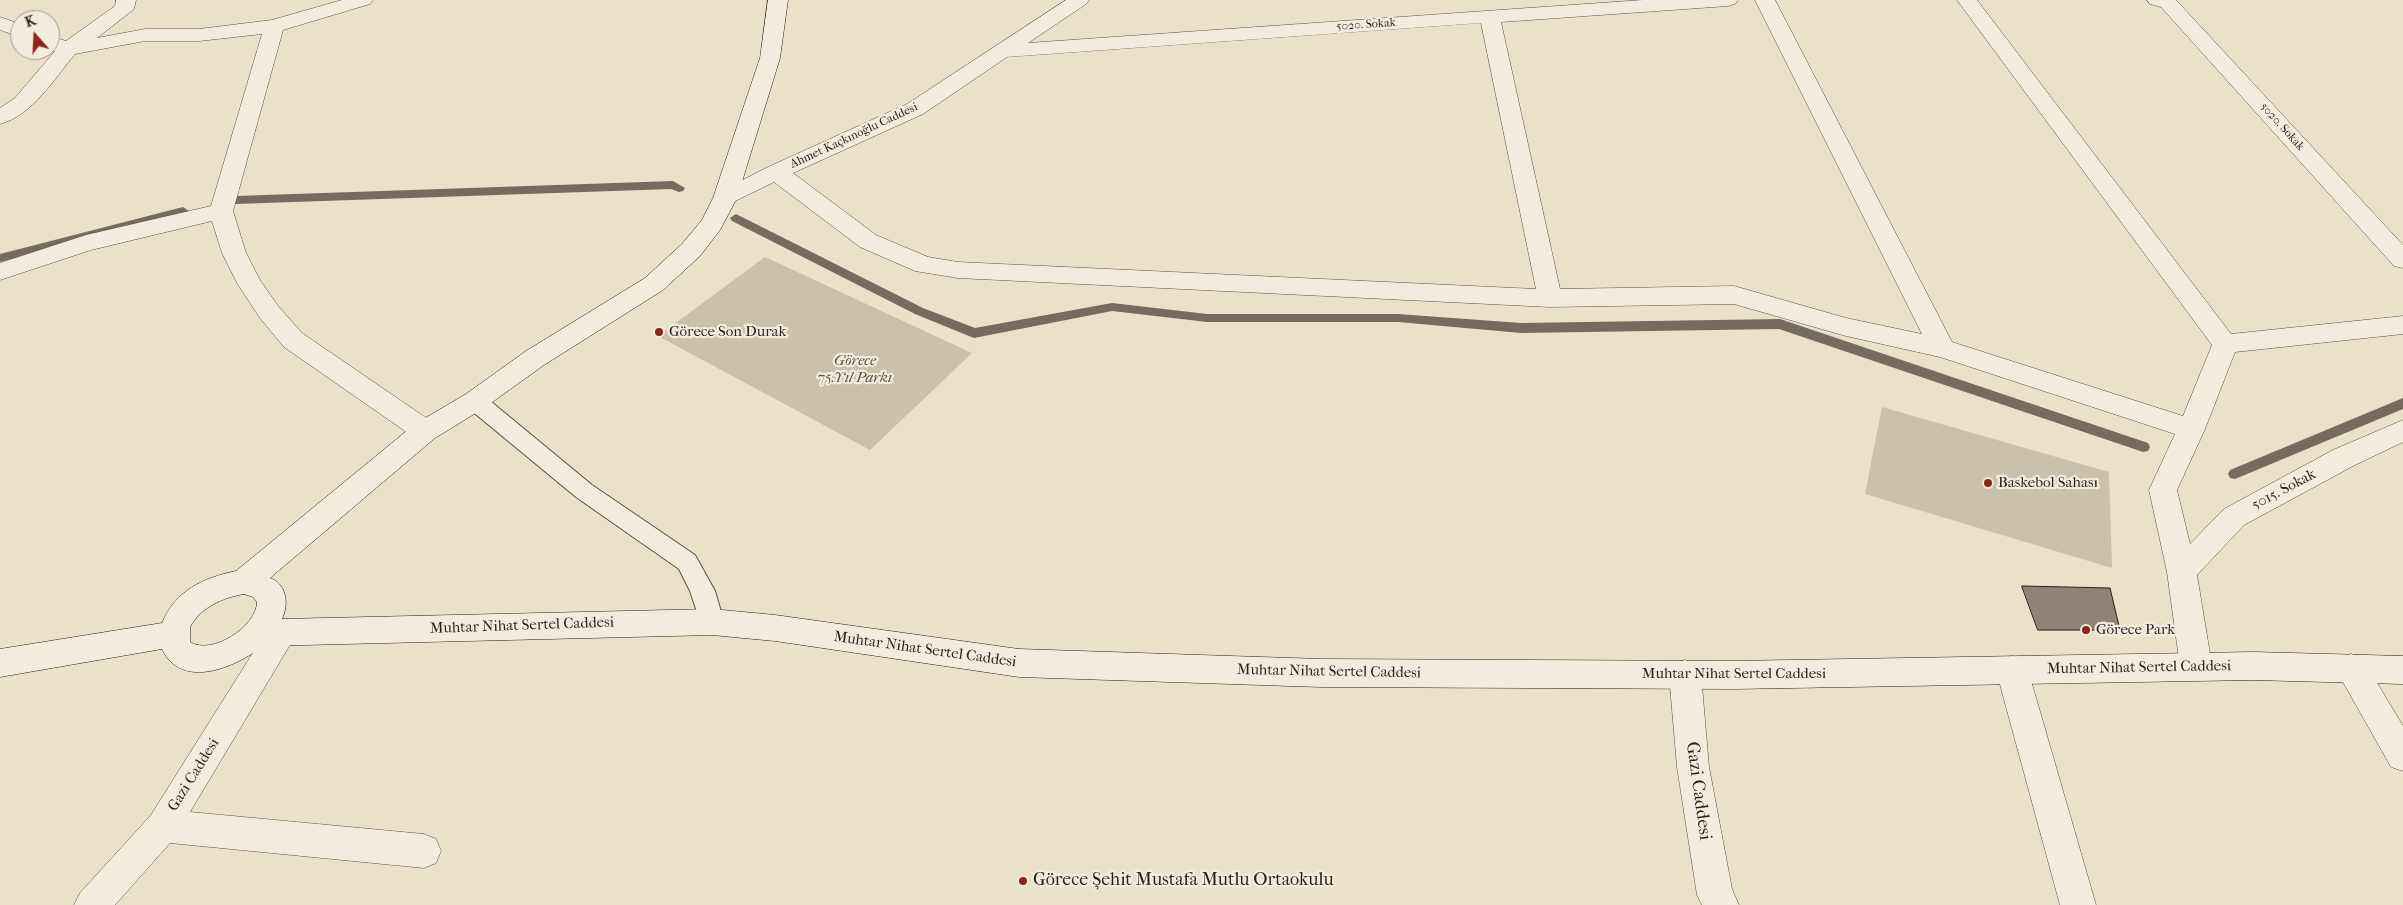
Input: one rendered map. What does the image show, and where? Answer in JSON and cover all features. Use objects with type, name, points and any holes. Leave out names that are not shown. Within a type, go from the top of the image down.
[{"type":"street","points":[[60,44],[124,9],[126,0]]},
{"type":"street","points":[[60,45],[144,35],[199,35],[274,26],[363,0]]},
{"type":"street","points":[[244,582],[425,431],[475,400],[535,358],[654,284],[691,250],[712,224],[725,198],[770,58],[778,0]]},
{"type":"street","name":"Ahmet Kaçkınoğlu Caddesi","points":[[725,198],[776,172],[915,109],[1079,0]]},
{"type":"street","name":"5020. Sokak","points":[[1003,51],[1728,0]]},
{"type":"street","points":[[1764,0],[1942,348]]},
{"type":"street","points":[[1967,0],[2225,344]]},
{"type":"street","name":"5020. Sokak","points":[[2157,0],[2168,3],[2403,260]]},
{"type":"street","points":[[1490,17],[1550,298]]},
{"type":"street","points":[[274,26],[221,211],[234,253],[248,283],[268,312],[293,340],[425,431]]},
{"type":"street","points":[[0,117],[23,103],[50,60]]},
{"type":"street","points":[[776,172],[868,241],[924,266],[958,270],[1550,298],[1734,295],[1846,327],[1942,348],[2191,430]]},
{"type":"street","points":[[0,272],[86,243],[221,211]]},
{"type":"street","points":[[2225,344],[2403,325]]},
{"type":"street","points":[[2196,666],[2182,572],[2163,490],[2191,430],[2225,344]]},
{"type":"street","name":"5015. Sokak","points":[[2182,572],[2234,517],[2342,458],[2403,430]]},
{"type":"street","points":[[244,582],[257,584],[266,589],[272,598],[272,608],[268,620],[270,633],[228,654],[210,659],[194,659],[182,654],[175,646],[173,634],[177,621],[187,608],[199,598],[214,589],[244,582]]},
{"type":"street","name":"Muhtar Nihat Sertel Caddesi","points":[[270,633],[647,622],[712,622],[775,628],[1019,663],[1321,673],[1685,674],[2196,666],[2403,670]]},
{"type":"street","name":"Gazi Caddesi","points":[[92,905],[163,826],[270,633]]},
{"type":"street","points":[[0,663],[44,654],[173,634]]},
{"type":"street","points":[[2352,668],[2403,756]]},
{"type":"street","points":[[2012,670],[2078,905]]},
{"type":"street","name":"Gazi Caddesi","points":[[1685,674],[1693,767],[1714,895],[1721,905]]},
{"type":"street","points":[[163,826],[424,851]]},
{"type":"lane","points":[[475,400],[584,491],[687,562],[698,578],[706,597],[712,622]]},
{"type":"green space","name":"Görece 75.Yıl Parkı","points":[[765,257],[972,353],[870,450],[658,336]]},
{"type":"green space","name":"Baskebol Sahası","points":[[1882,407],[2109,472],[2112,568],[1865,494]]},
{"type":"building","points":[[2022,586],[2110,588],[2120,630],[2038,630]]},
{"type":"waterway","points":[[236,200],[673,185],[679,188]]},
{"type":"waterway","points":[[0,258],[183,211]]},
{"type":"waterway","points":[[736,218],[919,311],[974,333],[1112,307],[1207,318],[1398,318],[1521,328],[1780,324],[2143,447]]},
{"type":"waterway","points":[[2235,474],[2403,403]]},
{"type":"place","name":"Görece Son Durak","points":[[659,332]]},
{"type":"place","name":"Baskebol Sahası","points":[[1988,483]]},
{"type":"place","name":"Görece Park","points":[[2086,630]]},
{"type":"place","name":"Görece Şehit Mustafa Mutlu Ortaokulu","points":[[1023,881]]}]
